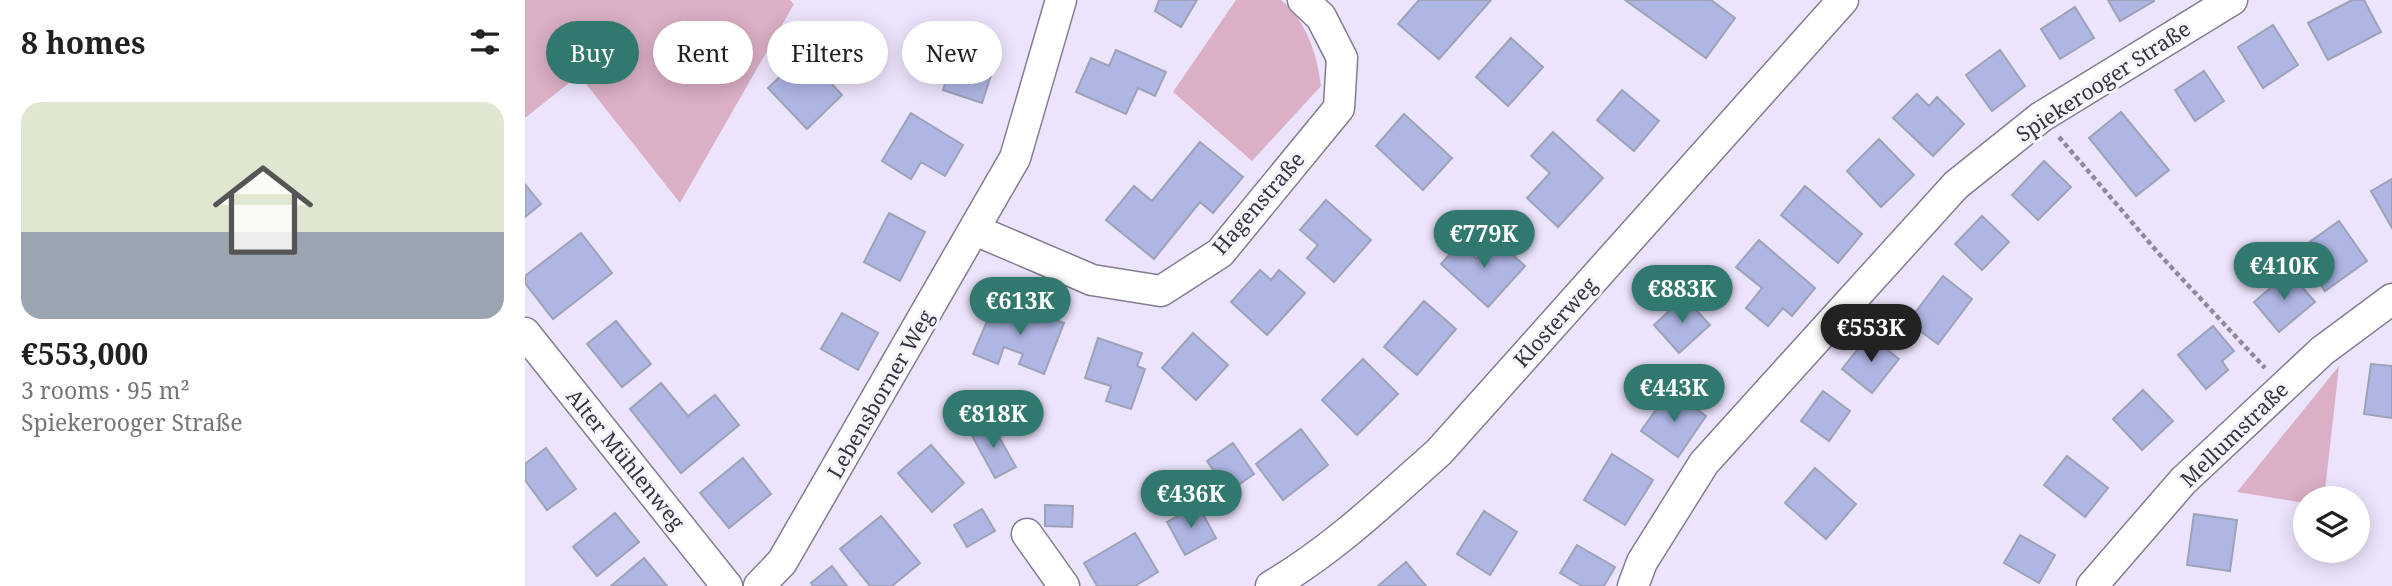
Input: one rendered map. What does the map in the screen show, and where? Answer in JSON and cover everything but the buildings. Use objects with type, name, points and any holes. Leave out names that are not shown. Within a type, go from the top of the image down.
[{"type":"street","name":"Lebensborner Weg","points":[[759,586],[782,562],[1015,158],[1061,0]]},
{"type":"street","name":"Hagenstraße","points":[[975,230],[1092,280],[1161,291],[1220,253],[1339,108],[1342,58],[1321,17],[1303,0]]},
{"type":"street","name":"Klosterweg","points":[[1271,586],[1297,571],[1369,514],[1439,452],[1843,0]]},
{"type":"street","name":"Spiekerooger Straße","points":[[1633,586],[1642,562],[1704,463],[1955,185],[2041,117],[2232,0]]},
{"type":"street","name":"Mellumstraße","points":[[2092,586],[2183,481],[2322,351],[2392,299]]},
{"type":"street","name":"Alter Mühlenweg","points":[[525,332],[727,586]]},
{"type":"street","points":[[1027,534],[1064,586]]},
{"type":"path","points":[[2041,117],[2160,255],[2283,387]]},
{"type":"shaded area","points":[[525,0],[790,0],[794,4],[784,21],[767,21],[767,51],[753,76],[753,21],[653,21],[653,84],[748,84],[680,203],[586,84],[639,84],[639,21],[546,21],[546,84],[568,84],[525,118]]},
{"type":"shaded area","points":[[1236,0],[1281,0],[1290,9],[1309,39],[1321,86],[1252,161],[1173,92]]},
{"type":"shaded area","points":[[2339,366],[2325,486],[2293,486],[2293,501],[2237,492]]}]
